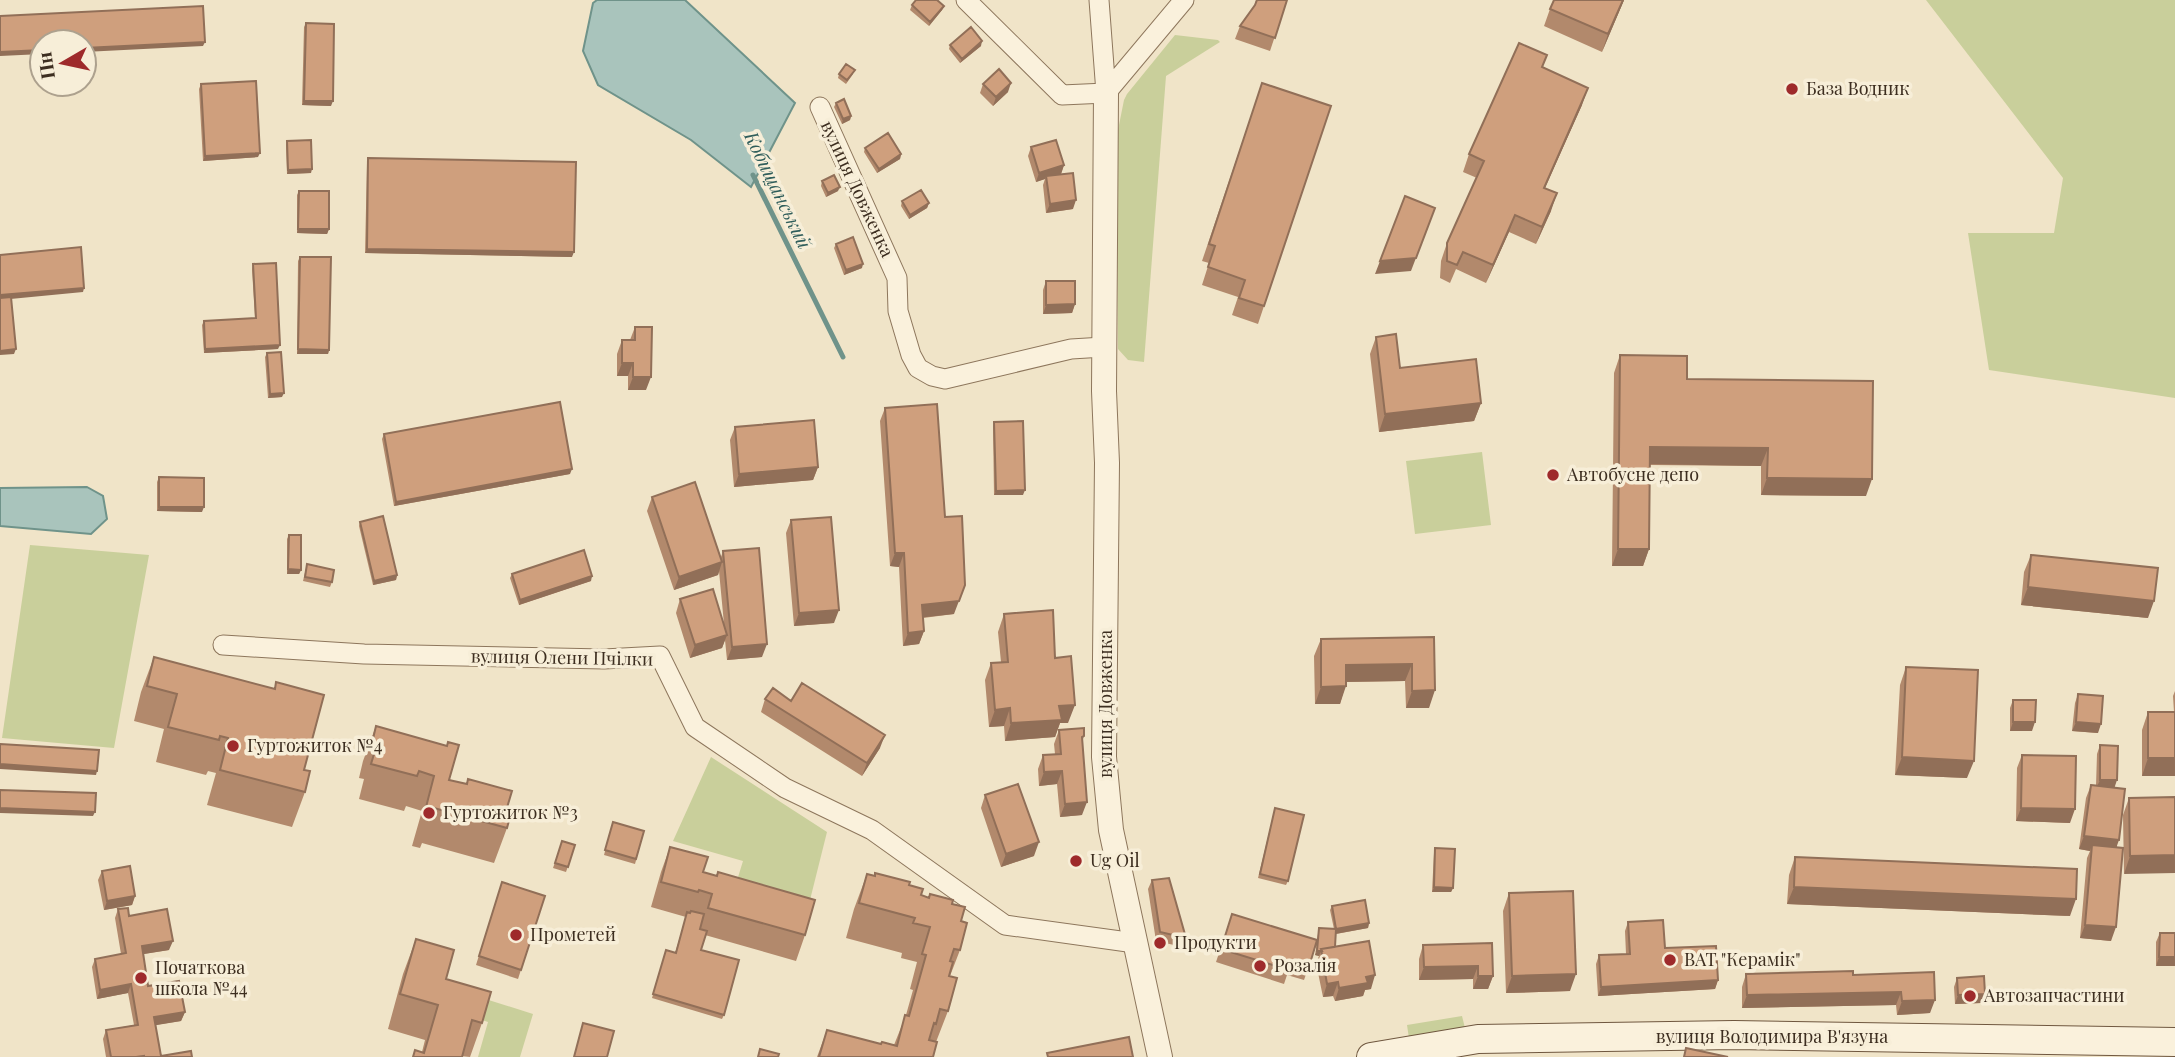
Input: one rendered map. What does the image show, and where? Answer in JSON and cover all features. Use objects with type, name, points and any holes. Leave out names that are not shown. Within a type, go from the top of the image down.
[{"type":"main road","name":"вулиця Володимира В'язуна","points":[[1371,1057],[1478,1039],[1734,1035],[2014,1048],[2175,1042]]},
{"type":"street","points":[[966,0],[1062,96],[1106,93],[1184,0]]},
{"type":"street","name":"вулиця Довженка","points":[[1099,0],[1106,93],[1104,347],[1107,464],[1104,757],[1111,830],[1160,1057]]},
{"type":"street","name":"вулиця Довженка","points":[[820,107],[898,278],[898,310],[918,368],[945,379],[1071,349],[1104,347]]},
{"type":"street","name":"вулиця Олени Пчілки","points":[[223,645],[391,655],[604,659],[660,656],[695,727],[785,788],[872,830],[1005,925],[1135,943]]},
{"type":"green space","points":[[1926,0],[2175,0],[2175,398],[1989,370],[1968,233],[2054,233],[2063,178]]},
{"type":"green space","points":[[1175,35],[1220,42],[1166,76],[1144,362],[1128,360],[1118,349],[1117,135],[1127,94]]},
{"type":"green space","points":[[1482,452],[1491,525],[1415,534],[1406,461]]},
{"type":"green space","points":[[30,545],[149,555],[114,748],[2,738]]},
{"type":"green space","points":[[711,757],[827,832],[805,920],[731,900],[743,861],[673,841]]},
{"type":"green space","points":[[460,991],[533,1014],[520,1057],[478,1057],[488,1022],[454,1011]]},
{"type":"green space","points":[[1462,1016],[1467,1036],[1410,1045],[1407,1025]]},
{"type":"water","points":[[597,0],[685,0],[795,103],[751,187],[691,140],[598,85],[583,51],[593,3]]},
{"type":"water","points":[[87,487],[103,496],[107,519],[91,534],[0,526],[0,488]]},
{"type":"building","points":[[916,0],[937,0],[944,6],[930,22],[912,5]]},
{"type":"building","points":[[1257,0],[1287,0],[1275,38],[1240,26]]},
{"type":"building","points":[[1554,0],[1623,0],[1608,34],[1550,9]]},
{"type":"building","points":[[203,6],[205,42],[98,47],[98,28],[28,28],[28,51],[0,52],[0,16]]},
{"type":"building","points":[[306,23],[334,24],[333,101],[304,101]]},
{"type":"building","points":[[971,27],[982,41],[962,59],[950,45]]},
{"type":"building","points":[[1519,43],[1547,55],[1542,67],[1588,88],[1544,188],[1557,193],[1542,227],[1515,215],[1493,265],[1463,252],[1457,265],[1447,261],[1447,243],[1484,161],[1469,154]]},
{"type":"building","points":[[846,64],[855,70],[847,80],[839,74]]},
{"type":"building","points":[[999,69],[1011,83],[996,97],[983,84]]},
{"type":"building","points":[[256,81],[260,153],[205,156],[201,84]]},
{"type":"building","points":[[1262,83],[1331,106],[1264,306],[1239,298],[1245,280],[1208,267],[1215,246],[1209,244]]},
{"type":"building","points":[[844,99],[851,116],[843,119],[836,103]]},
{"type":"building","points":[[888,133],[901,154],[879,169],[865,148]]},
{"type":"building","points":[[311,140],[312,169],[288,170],[287,141]]},
{"type":"building","points":[[1056,140],[1064,165],[1039,173],[1031,147]]},
{"type":"building","points":[[368,158],[576,162],[574,252],[367,249]]},
{"type":"building","points":[[1073,173],[1076,200],[1050,204],[1046,176]]},
{"type":"building","points":[[834,175],[840,187],[828,193],[822,181]]},
{"type":"building","points":[[921,190],[929,203],[910,215],[902,201]]},
{"type":"building","points":[[299,191],[329,191],[329,229],[298,229]]},
{"type":"building","points":[[1405,196],[1435,208],[1416,258],[1380,261]]},
{"type":"building","points":[[853,237],[863,264],[846,270],[836,244]]},
{"type":"building","points":[[81,247],[84,288],[0,295],[0,255]]},
{"type":"building","points":[[300,257],[331,257],[329,350],[298,349]]},
{"type":"building","points":[[276,263],[280,345],[205,349],[204,321],[256,318],[253,264]]},
{"type":"building","points":[[1046,281],[1075,281],[1075,304],[1046,305]]},
{"type":"building","points":[[11,297],[16,349],[0,351],[0,298]]},
{"type":"building","points":[[635,327],[652,327],[651,377],[633,377],[633,363],[622,363],[622,340],[635,340]]},
{"type":"building","points":[[1396,334],[1400,368],[1476,359],[1481,403],[1385,414],[1376,337]]},
{"type":"building","points":[[281,352],[284,393],[270,394],[267,353]]},
{"type":"building","points":[[1620,355],[1687,356],[1687,379],[1873,381],[1872,479],[1767,478],[1768,448],[1650,447],[1649,549],[1618,549]]},
{"type":"building","points":[[560,402],[572,469],[396,502],[384,434]]},
{"type":"building","points":[[937,404],[945,517],[962,516],[965,585],[959,601],[922,605],[924,631],[908,633],[904,553],[895,553],[885,408]]},
{"type":"building","points":[[814,420],[818,467],[739,474],[735,427]]},
{"type":"building","points":[[1023,421],[1025,490],[996,491],[994,422]]},
{"type":"building","points":[[159,477],[204,478],[204,507],[159,507]]},
{"type":"building","points":[[695,482],[722,562],[679,577],[652,497]]},
{"type":"building","points":[[383,516],[397,575],[374,581],[360,522]]},
{"type":"building","points":[[831,517],[839,610],[799,613],[791,520]]},
{"type":"building","points":[[289,535],[301,535],[301,570],[288,569]]},
{"type":"building","points":[[759,548],[767,644],[732,647],[723,551]]},
{"type":"building","points":[[584,550],[592,576],[520,600],[512,574]]},
{"type":"building","points":[[2031,555],[2158,568],[2154,601],[2028,587]]},
{"type":"building","points":[[307,564],[334,570],[332,582],[305,577]]},
{"type":"building","points":[[713,589],[727,635],[695,645],[680,599]]},
{"type":"building","points":[[1053,610],[1055,658],[1071,656],[1075,705],[1059,706],[1062,720],[1011,723],[1010,708],[995,710],[991,663],[1008,662],[1004,614]]},
{"type":"building","points":[[1434,637],[1435,690],[1412,691],[1412,664],[1346,665],[1346,686],[1321,687],[1321,639]]},
{"type":"building","points":[[154,657],[275,689],[276,682],[324,695],[304,770],[310,771],[305,792],[220,770],[228,738],[220,736],[219,740],[168,727],[177,694],[147,686]]},
{"type":"building","points":[[1906,667],[1978,670],[1974,761],[1902,757]]},
{"type":"building","points":[[802,683],[885,735],[867,763],[765,699],[773,688],[791,701]]},
{"type":"building","points":[[2078,694],[2103,696],[2101,724],[2076,722]]},
{"type":"building","points":[[2013,700],[2036,700],[2035,722],[2013,722]]},
{"type":"building","points":[[2148,712],[2175,712],[2175,758],[2148,758]]},
{"type":"building","points":[[376,726],[447,746],[448,742],[459,745],[449,780],[467,784],[468,779],[512,791],[506,811],[511,813],[507,828],[434,808],[433,813],[425,811],[434,776],[419,771],[417,776],[371,764],[377,744],[372,743]]},
{"type":"building","points":[[1084,728],[1082,737],[1087,802],[1065,804],[1062,771],[1044,772],[1043,755],[1061,754],[1059,730]]},
{"type":"building","points":[[0,744],[99,750],[97,771],[0,764]]},
{"type":"building","points":[[2100,745],[2118,746],[2117,780],[2100,780]]},
{"type":"building","points":[[2022,755],[2076,756],[2075,809],[2021,808]]},
{"type":"building","points":[[1018,784],[1039,842],[1006,854],[985,795]]},
{"type":"building","points":[[2091,785],[2125,789],[2119,840],[2084,836]]},
{"type":"building","points":[[0,790],[96,793],[95,812],[0,808]]},
{"type":"building","points":[[2175,797],[2175,855],[2130,856],[2129,798]]},
{"type":"building","points":[[1275,808],[1304,815],[1288,881],[1260,874]]},
{"type":"building","points":[[613,822],[644,831],[636,859],[605,850]]},
{"type":"building","points":[[562,841],[575,845],[568,867],[555,863]]},
{"type":"building","points":[[2092,845],[2123,848],[2116,927],[2085,925]]},
{"type":"building","points":[[670,847],[708,857],[703,872],[717,876],[718,872],[815,900],[805,935],[708,908],[712,894],[661,882]]},
{"type":"building","points":[[1435,848],[1455,849],[1453,888],[1434,887]]},
{"type":"building","points":[[1795,857],[2077,869],[2076,899],[1794,887]]},
{"type":"building","points":[[130,866],[135,896],[107,901],[102,871]]},
{"type":"building","points":[[875,873],[910,882],[909,885],[923,889],[921,895],[929,898],[930,894],[953,900],[952,904],[965,907],[961,921],[967,923],[960,950],[954,949],[950,961],[953,962],[949,976],[957,978],[948,1011],[940,1009],[929,1040],[937,1042],[933,1057],[819,1057],[827,1030],[897,1046],[905,1015],[909,1016],[926,955],[922,954],[930,927],[913,923],[915,918],[859,903],[867,874],[875,876]]},
{"type":"building","points":[[1169,878],[1186,938],[1160,932],[1152,880]]},
{"type":"building","points":[[502,882],[545,896],[521,970],[479,956]]},
{"type":"building","points":[[1573,891],[1576,974],[1512,976],[1509,893]]},
{"type":"building","points":[[1365,900],[1369,923],[1336,929],[1332,906]]},
{"type":"building","points":[[128,908],[129,916],[167,909],[173,941],[142,946],[148,986],[179,981],[185,1012],[154,1017],[161,1056],[191,1051],[192,1057],[111,1057],[106,1030],[138,1025],[131,984],[100,990],[95,959],[126,953],[118,909]]},
{"type":"building","points":[[687,912],[704,914],[700,929],[707,931],[701,950],[739,960],[724,1015],[653,994],[666,950],[676,953]]},
{"type":"building","points":[[1232,914],[1317,940],[1309,967],[1292,961],[1289,970],[1221,949]]},
{"type":"building","name":"ВАТ \"Керамік\"","points":[[1663,920],[1665,948],[1716,946],[1718,980],[1601,987],[1599,955],[1630,954],[1628,922]]},
{"type":"building","points":[[1319,928],[1336,929],[1335,947],[1317,951]]},
{"type":"building","points":[[2160,933],[2175,933],[2175,957],[2159,957]]},
{"type":"building","points":[[416,939],[454,950],[446,979],[491,992],[482,1023],[472,1020],[462,1057],[413,1057],[415,1050],[424,1053],[438,1005],[400,994]]},
{"type":"building","points":[[1369,941],[1375,975],[1366,977],[1368,983],[1339,988],[1338,982],[1327,984],[1321,949]]},
{"type":"building","points":[[1492,943],[1493,976],[1478,976],[1478,966],[1424,967],[1423,945]]},
{"type":"building","points":[[1853,971],[1853,975],[1934,972],[1935,1000],[1902,1001],[1901,992],[1747,995],[1746,974]]},
{"type":"building","points":[[1984,976],[1985,994],[1958,995],[1957,978]]},
{"type":"building","points":[[583,1023],[614,1031],[607,1057],[574,1057]]},
{"type":"building","points":[[1129,1037],[1133,1057],[1048,1057],[1047,1053]]},
{"type":"building","points":[[1686,1048],[1728,1057],[1684,1057]]},
{"type":"building","points":[[760,1049],[779,1054],[778,1057],[758,1057]]},
{"type":"waterway","name":"Кобищанський","points":[[753,175],[843,357]]},
{"type":"place","name":"База Водник","points":[[1792,89]]},
{"type":"place","name":"Автобусне депо","points":[[1553,475]]},
{"type":"place","name":"Гуртожиток №4","points":[[233,746]]},
{"type":"place","name":"Гуртожиток №3","points":[[429,813]]},
{"type":"place","name":"Ug Oil","points":[[1076,861]]},
{"type":"place","name":"Прометей","points":[[516,935]]},
{"type":"place","name":"Продукти","points":[[1160,943]]},
{"type":"place","name":"ВАТ \"Керамік\"","points":[[1670,960]]},
{"type":"place","name":"Розалія","points":[[1260,966]]},
{"type":"place","name":"Початкова школа №44","points":[[141,978]]},
{"type":"place","name":"Автозапчастини","points":[[1970,996]]}]
